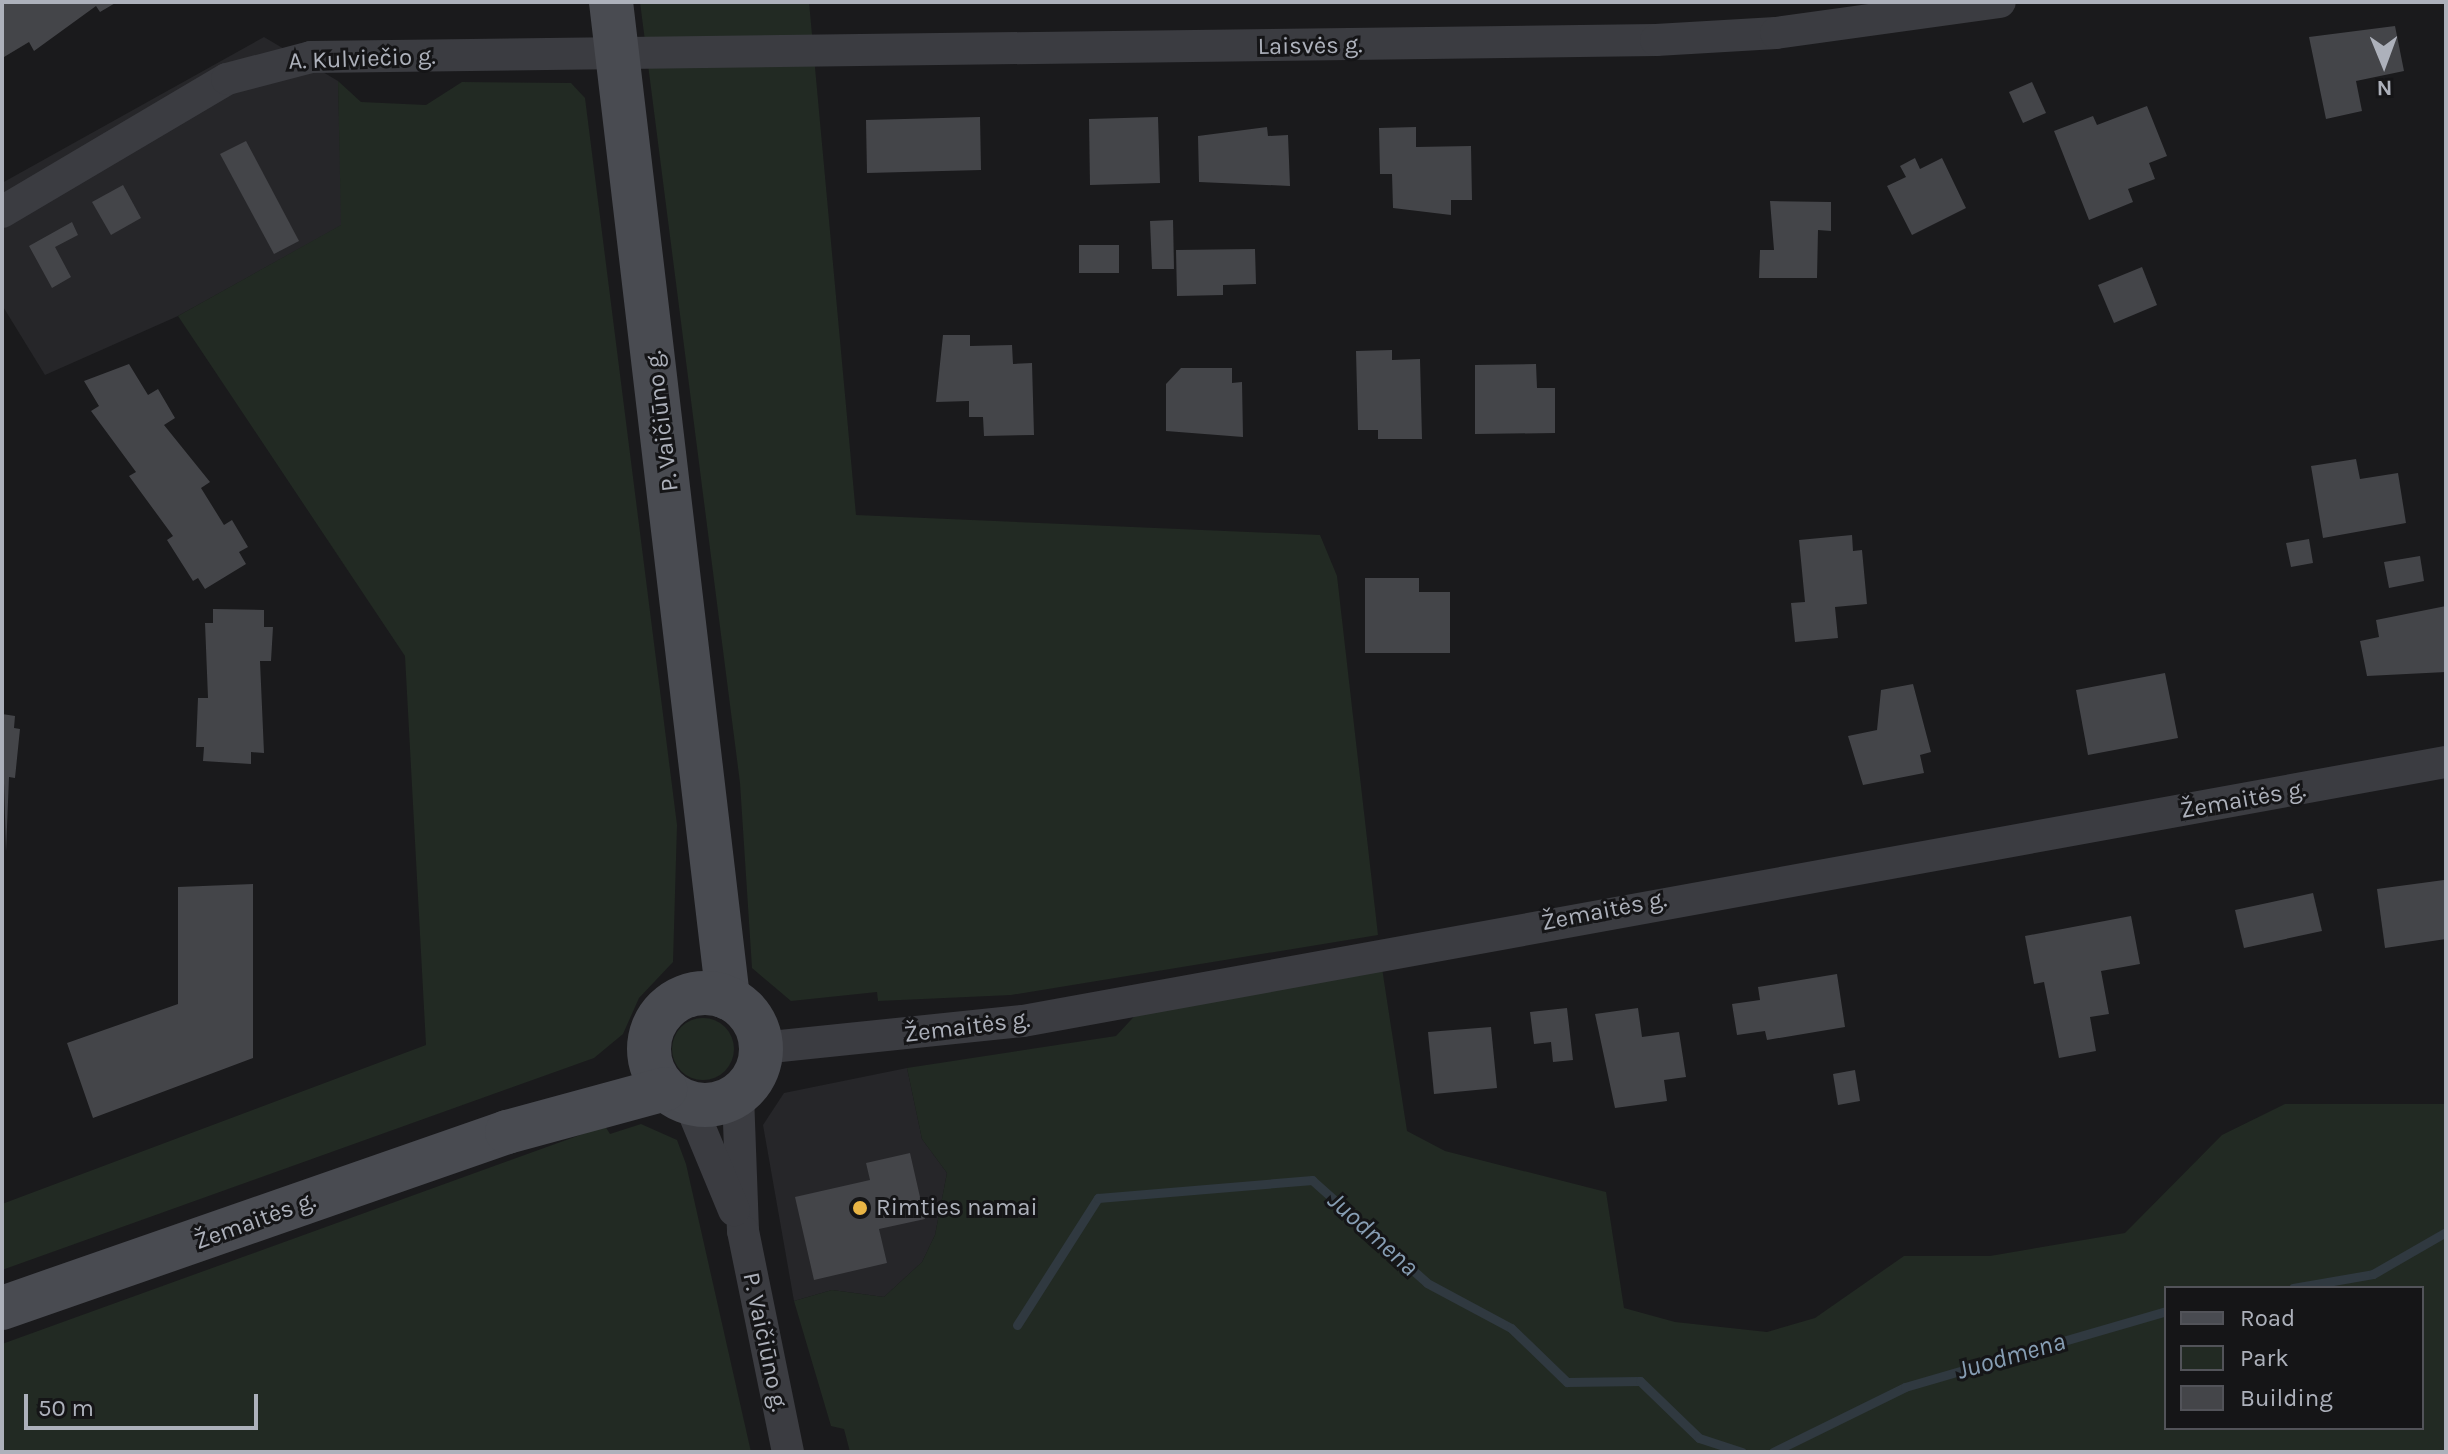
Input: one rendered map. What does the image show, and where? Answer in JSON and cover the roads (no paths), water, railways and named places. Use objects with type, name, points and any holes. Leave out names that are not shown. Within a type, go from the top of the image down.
[{"type":"main road","name":"P. Vaičiūno g.","points":[[611,2],[728,998]]},
{"type":"main road","name":"P. Vaičiūno g.","points":[[683,998],[708,840]]},
{"type":"main road","points":[[683,998],[728,998],[751,1018],[761,1048],[756,1074],[738,1095],[668,1082],[663,1011],[683,998]]},
{"type":"main road","name":"Žemaitės g.","points":[[2,1308],[507,1132],[668,1082]]},
{"type":"street","name":"Laisvės g.","points":[[618,53],[1684,39],[2000,2]]},
{"type":"street","name":"A. Kulviečio g.","points":[[2,212],[227,79],[271,63],[618,53]]},
{"type":"street","name":"Žemaitės g.","points":[[761,1048],[824,1044],[1023,1021],[2446,762]]},
{"type":"street","name":"P. Vaičiūno g.","points":[[668,1082],[743,1231]]},
{"type":"street","name":"P. Vaičiūno g.","points":[[738,1095],[743,1231],[788,1452]]},
{"type":"waterway","name":"Juodmena","points":[[1017,1325],[1098,1198],[1312,1180],[1427,1283],[1511,1328],[1567,1382],[1640,1381],[1699,1438],[1742,1452]]},
{"type":"waterway","name":"Juodmena","points":[[2304,1286],[2373,1274],[2446,1232]]},
{"type":"waterway","name":"Juodmena","points":[[1773,1452],[1905,1387],[2164,1312]]},
{"type":"place","name":"Rimties namai","points":[[860,1208]]}]
